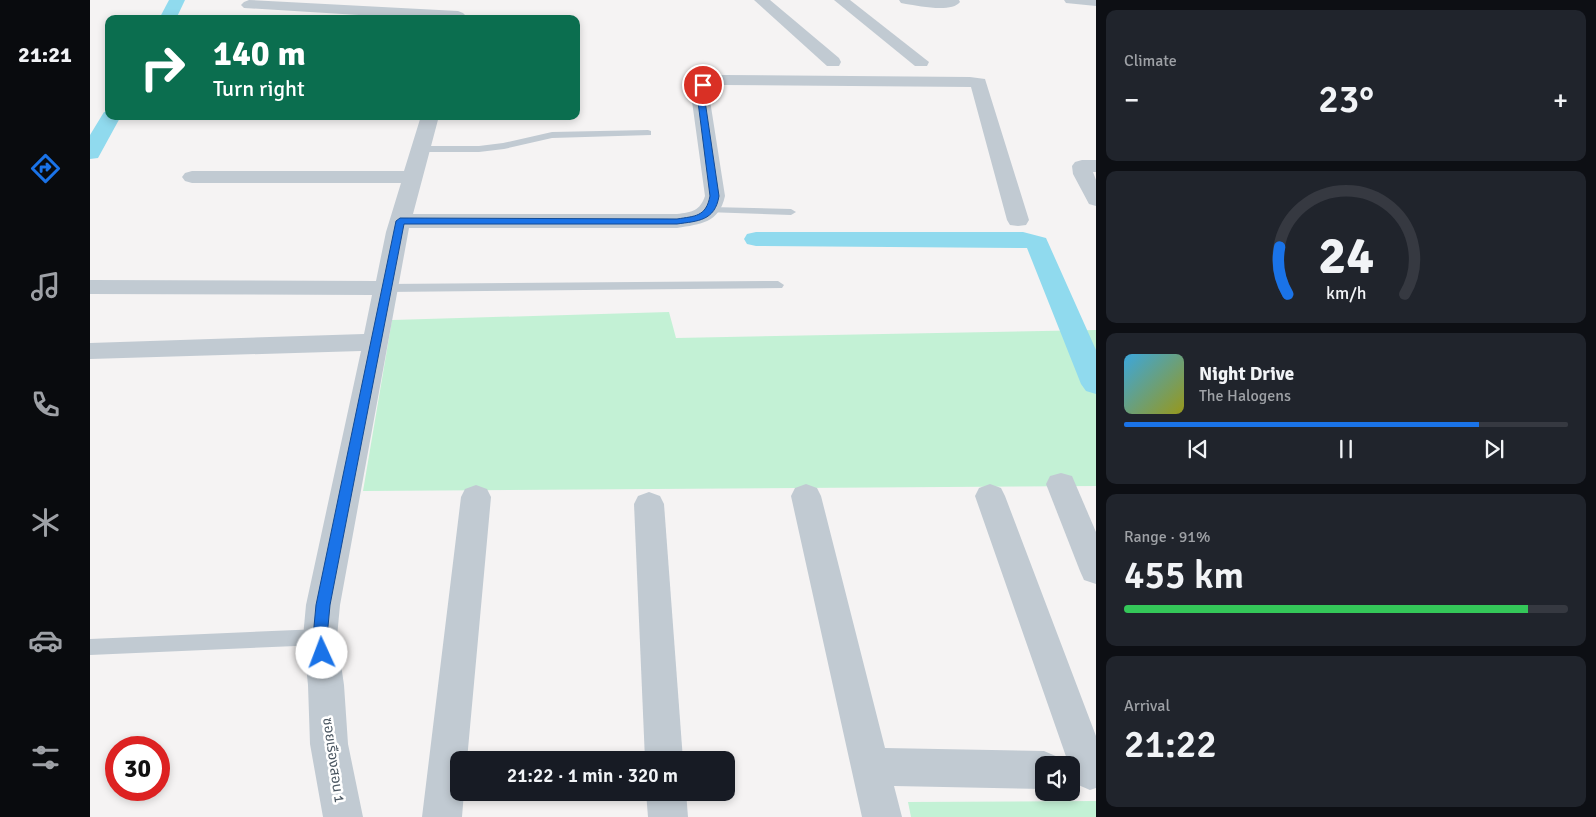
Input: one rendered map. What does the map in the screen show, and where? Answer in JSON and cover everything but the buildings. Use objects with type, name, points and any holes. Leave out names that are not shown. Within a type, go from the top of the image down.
[{"type":"street","points":[[761,0],[833,62]]},
{"type":"street","points":[[841,0],[921,62]]},
{"type":"street","points":[[906,0],[948,4],[953,2],[952,0]]},
{"type":"street","points":[[1071,0],[1096,2]]},
{"type":"street","points":[[249,5],[382,15]]},
{"type":"street","points":[[411,15],[459,12]]},
{"type":"street","points":[[400,221],[677,221],[694,219],[707,214],[714,196],[700,94],[703,85],[710,81],[970,82],[980,86],[1018,220]]},
{"type":"street","name":"ซอยเรืองสอน 1","points":[[343,817],[329,744],[326,685],[320,637],[323,605],[400,221],[429,120]]},
{"type":"street","points":[[1096,166],[1082,166],[1083,174],[1096,200]]},
{"type":"street","points":[[192,177],[414,177]]},
{"type":"street","points":[[90,287],[386,288]]},
{"type":"street","points":[[90,351],[376,342]]},
{"type":"street","points":[[1061,484],[1096,570]]},
{"type":"street","points":[[806,496],[882,817]]},
{"type":"street","points":[[990,496],[1086,771]]},
{"type":"street","points":[[442,817],[476,497]]},
{"type":"street","points":[[649,504],[663,751]]},
{"type":"street","points":[[871,767],[1035,770]]},
{"type":"street","points":[[667,801],[668,817]]},
{"type":"lane","points":[[422,149],[480,149],[504,146],[519,141],[552,135],[648,133]]},
{"type":"lane","points":[[710,210],[791,212]]},
{"type":"lane","points":[[386,288],[778,285]]},
{"type":"lane","points":[[90,647],[320,637]]},
{"type":"green space","points":[[669,312],[676,338],[1096,330],[1096,486],[363,491],[392,320]]},
{"type":"green space","points":[[1096,801],[1096,817],[911,817],[908,802]]},
{"type":"waterway","points":[[169,15],[177,0]]},
{"type":"waterway","points":[[90,153],[109,120]]},
{"type":"waterway","points":[[756,239],[1023,239],[1037,243],[1096,384]]},
{"type":"route","points":[[322,653],[320,637],[323,605],[400,221],[677,221],[694,219],[707,214],[713,207],[714,196],[700,94],[703,85]]}]
